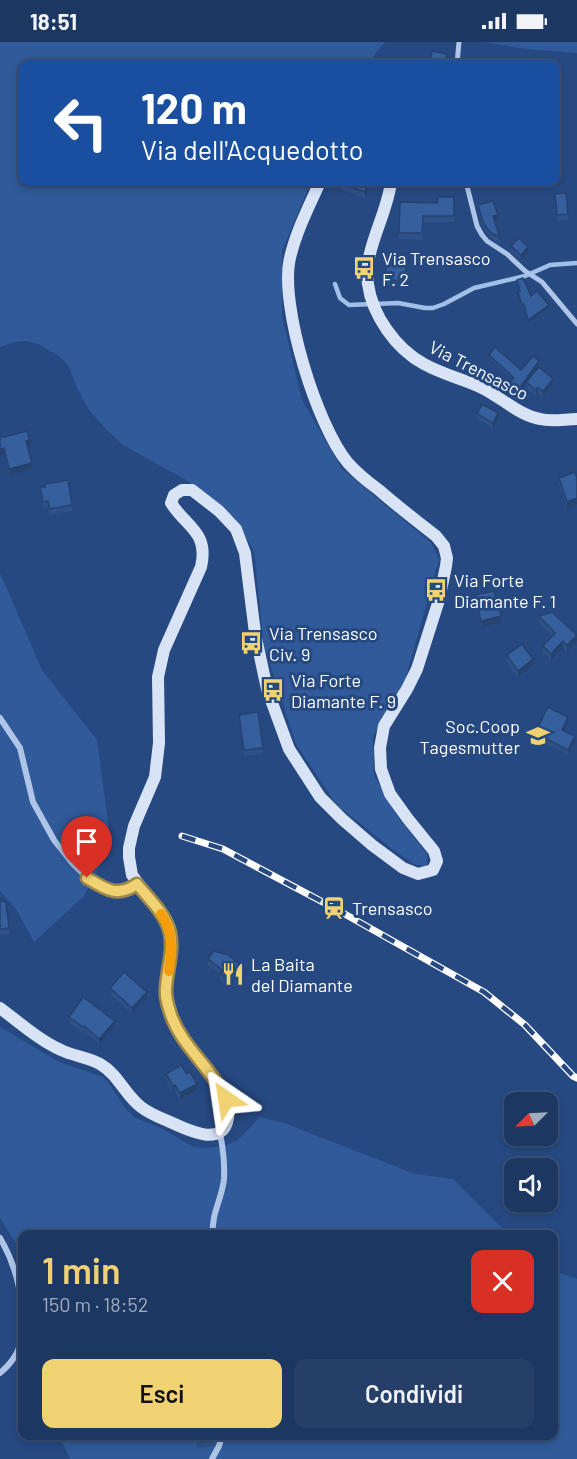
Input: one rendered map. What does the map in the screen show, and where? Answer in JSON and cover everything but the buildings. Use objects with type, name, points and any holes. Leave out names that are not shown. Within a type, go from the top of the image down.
[{"type":"main road","points":[[0,1008],[42,1040],[63,1052],[103,1065],[142,1108],[198,1134],[212,1135],[219,1132],[228,1121],[229,1112],[226,1099],[218,1083],[181,1036],[172,1018],[167,1004],[166,988],[172,950],[170,933],[164,918],[137,884],[129,864],[129,848],[134,826],[155,777],[159,743],[158,677],[164,650],[204,556],[201,541],[195,530],[171,503],[174,495],[182,490],[192,490],[219,511],[236,529],[245,553],[255,633],[267,689],[289,749],[320,797],[372,845],[403,868],[418,874],[433,870],[437,861],[434,851],[390,794],[381,769],[380,748],[384,726],[417,669],[439,600],[446,566],[446,552],[436,536],[347,462],[323,420],[303,366],[293,323],[288,285],[289,260],[318,186]]},
{"type":"main road","name":"Via Trensasco","points":[[390,186],[370,255],[368,281],[376,308],[383,324],[392,336],[424,364],[482,387],[530,416],[549,420],[577,419]]},
{"type":"street","points":[[457,60],[459,42]]},
{"type":"street","points":[[467,186],[477,226],[482,235],[525,271],[542,282],[577,324]]},
{"type":"street","points":[[0,718],[20,748],[33,802],[54,840],[72,863],[87,878],[102,887],[123,892],[137,884]]},
{"type":"street","points":[[213,1230],[212,1223],[224,1181],[224,1153],[219,1132]]},
{"type":"street","points":[[0,1238],[16,1275],[18,1286]]},
{"type":"street","points":[[0,1373],[18,1353]]},
{"type":"street","points":[[212,1459],[221,1440]]},
{"type":"shaded area","points":[[0,42],[385,42],[370,60],[18,60],[18,186],[309,186],[282,251],[282,316],[302,400],[342,469],[431,543],[439,559],[403,688],[373,736],[374,775],[398,817],[427,854],[427,866],[416,865],[395,851],[337,805],[296,744],[264,646],[254,552],[235,518],[186,480],[123,445],[89,410],[68,365],[59,356],[38,344],[26,341],[0,347]]},
{"type":"shaded area","points":[[484,42],[577,42],[577,53],[526,49]]},
{"type":"shaded area","points":[[0,573],[42,670],[97,740],[111,845],[84,896],[34,942],[16,909],[0,891]]},
{"type":"shaded area","points":[[0,1027],[59,1062],[103,1077],[135,1118],[161,1128],[193,1147],[211,1148],[230,1144],[238,1140],[260,1117],[284,1123],[415,1174],[453,1179],[504,1230],[18,1230],[18,1248],[0,1218]]},
{"type":"shaded area","points":[[558,1272],[577,1279],[577,1459],[70,1459],[61,1440],[558,1440]]},
{"type":"waterway","points":[[335,284],[340,298],[349,305],[398,303],[433,308],[474,288],[525,276],[550,265],[577,263]]},
{"type":"railway","points":[[182,836],[223,849],[484,992],[525,1025],[577,1078]]},
{"type":"slow traffic","points":[[161,914],[170,933],[172,950],[169,971]]},
{"type":"place","name":"Via Trensasco F. 2","points":[[364,268]]},
{"type":"place","name":"Via Forte Diamante F. 1","points":[[436,590]]},
{"type":"place","name":"Via Trensasco Civ. 9","points":[[251,643]]},
{"type":"place","name":"Via Forte Diamante F. 9","points":[[273,690]]},
{"type":"place","name":"Soc.Coop Tagesmutter","points":[[538,736]]},
{"type":"place","name":"Trensasco","points":[[334,908]]},
{"type":"place","name":"La Baita del Diamante","points":[[233,974]]},
{"type":"route","points":[[87,878],[114,891],[123,892],[137,884],[164,918],[170,933],[172,950],[166,988],[167,1004],[181,1036],[218,1083],[226,1099]]}]
